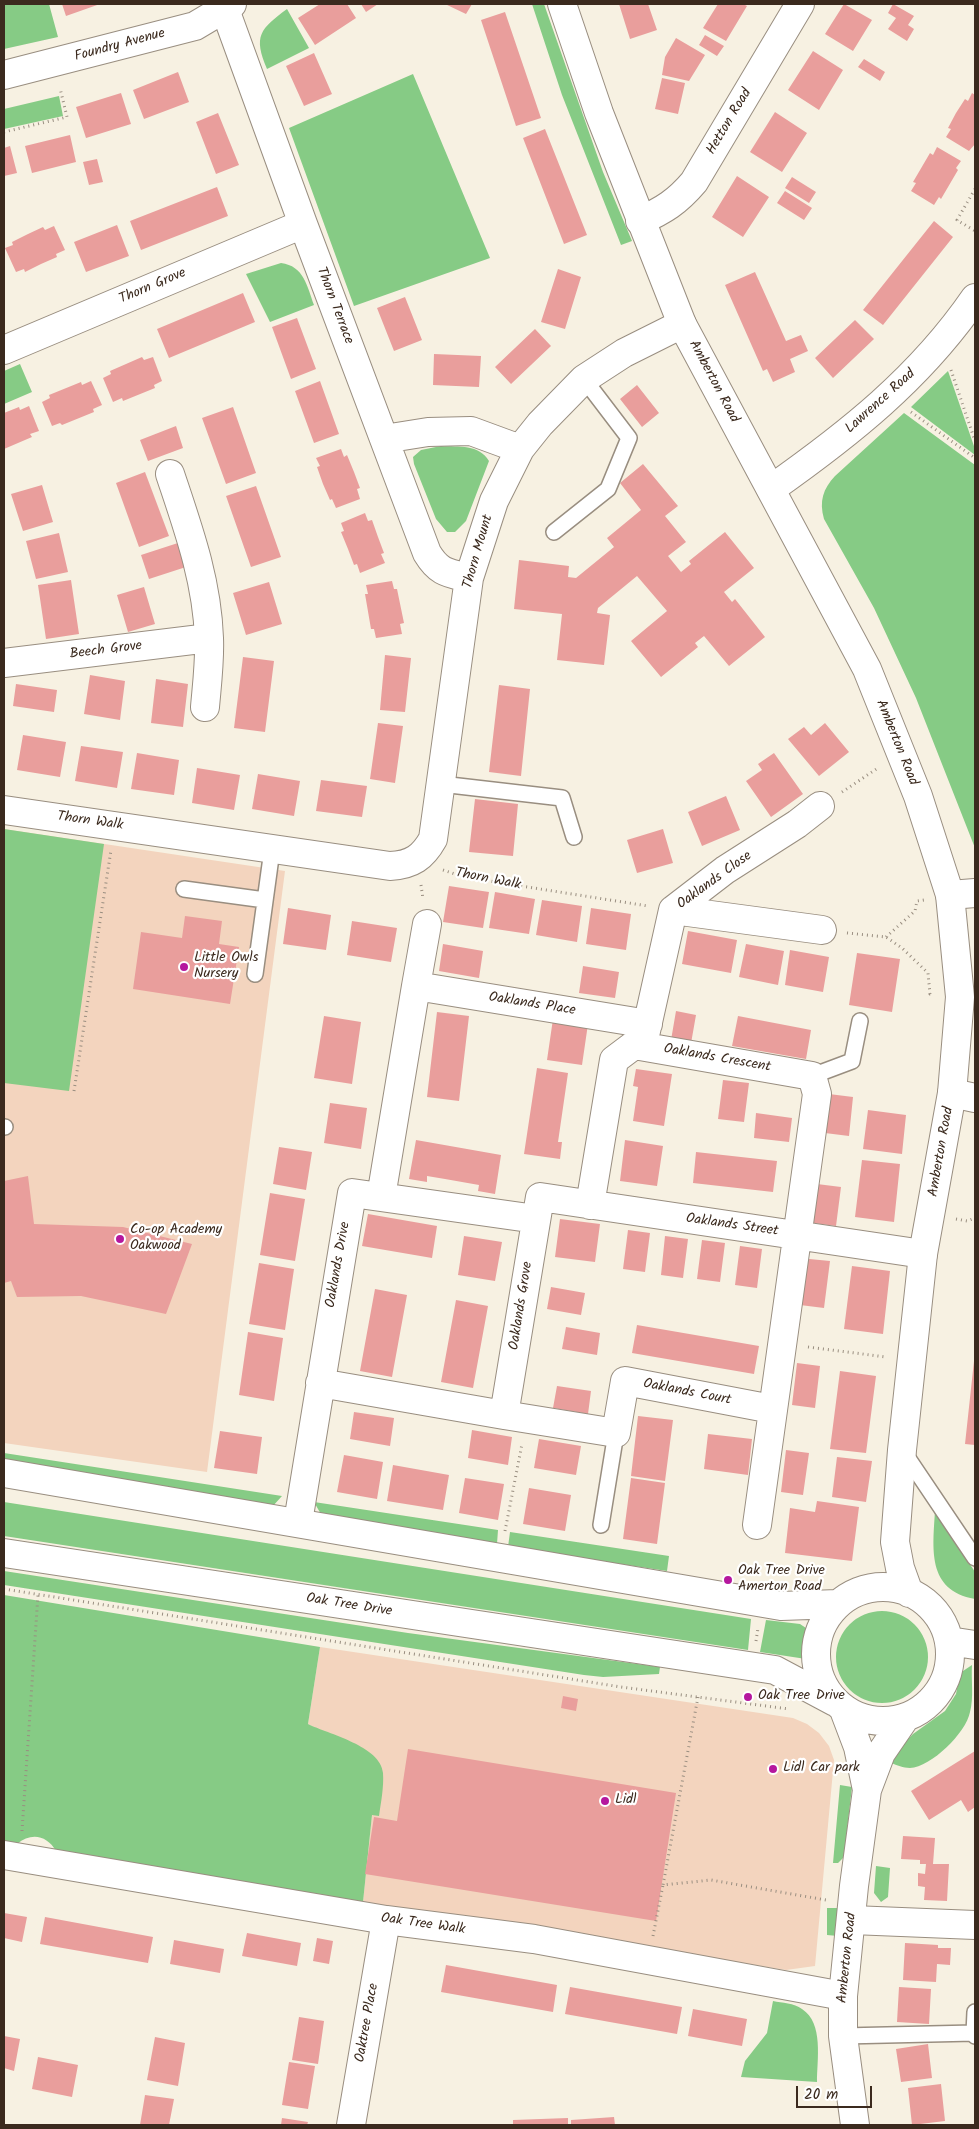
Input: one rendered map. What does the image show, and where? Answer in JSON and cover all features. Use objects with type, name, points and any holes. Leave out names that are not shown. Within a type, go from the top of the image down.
[{"type":"street","name":"Amberton Road","points":[[562,4],[599,113],[682,324],[866,669],[900,754],[962,894],[960,997],[964,1095],[923,1254],[902,1450],[895,1542],[900,1568],[909,1593]]},
{"type":"street","name":"Hetton Road","points":[[640,221],[662,211],[679,200],[694,182],[800,4]]},
{"type":"street","name":"Foundry Avenue","points":[[4,75],[195,26],[227,5]]},
{"type":"street","name":"Thorn Terrace","points":[[227,5],[303,224],[427,553],[434,565],[444,572],[469,578]]},
{"type":"street","name":"Thorn Grove","points":[[4,350],[303,224]]},
{"type":"street","name":"Lawrence Road","points":[[771,489],[832,446],[890,397],[933,352],[975,298]]},
{"type":"street","name":"Thorn Mount","points":[[417,860],[427,851],[434,839],[469,578],[494,501],[520,449],[540,424],[584,380],[624,352],[682,324]]},
{"type":"street","points":[[384,439],[428,432],[471,431],[520,449]]},
{"type":"street","points":[[170,474],[195,549],[204,586],[209,638],[205,707]]},
{"type":"street","name":"Beech Grove","points":[[4,663],[209,638]]},
{"type":"street","name":"Oaklands Close","points":[[645,1035],[674,910],[724,870],[797,824],[820,806]]},
{"type":"street","name":"Thorn Walk","points":[[4,810],[390,866],[404,865],[417,860]]},
{"type":"street","points":[[674,910],[822,930]]},
{"type":"street","points":[[381,1197],[427,924]]},
{"type":"street","name":"Oaklands Place","points":[[416,986],[645,1035]]},
{"type":"street","points":[[590,1205],[614,1060],[645,1035]]},
{"type":"street","name":"Oaklands Crescent","points":[[645,1035],[812,1076]]},
{"type":"street","points":[[757,1525],[817,1094],[812,1076]]},
{"type":"street","name":"Oaklands Drive","points":[[298,1522],[352,1193],[381,1197],[538,1208]]},
{"type":"street","name":"Oaklands Street","points":[[538,1208],[590,1205],[923,1254]]},
{"type":"street","name":"Oaklands Grove","points":[[515,1417],[538,1208]]},
{"type":"street","name":"Oaklands Court","points":[[616,1433],[625,1381],[772,1409]]},
{"type":"street","points":[[320,1383],[616,1433]]},
{"type":"street","name":"Oak Tree Drive","points":[[4,1474],[298,1522],[781,1606],[848,1598],[887,1587],[909,1593],[933,1609],[945,1629],[949,1641],[949,1665],[942,1686],[928,1704],[905,1718],[882,1722],[866,1720],[775,1670],[4,1553]]},
{"type":"street","name":"Amberton Road","points":[[848,1598],[881,1566],[895,1542]]},
{"type":"street","points":[[840,1706],[822,1683],[816,1663],[818,1634],[829,1613],[848,1598]]},
{"type":"street","points":[[949,1641],[975,1645]]},
{"type":"street","name":"Amberton Road","points":[[840,1706],[858,1747],[866,1790]]},
{"type":"street","name":"Amberton Road","points":[[855,2125],[843,2036],[843,1996],[866,1790],[881,1753],[905,1718]]},
{"type":"street","name":"Oak Tree Walk","points":[[4,1854],[386,1920],[534,1939],[843,1996]]},
{"type":"street","points":[[852,1912],[975,1925]]},
{"type":"street","name":"Oaktree Place","points":[[351,2125],[386,1920]]},
{"type":"lane","points":[[554,532],[608,489],[629,438],[584,380]]},
{"type":"lane","points":[[441,784],[562,798],[574,838]]},
{"type":"lane","points":[[256,974],[272,850]]},
{"type":"lane","points":[[184,889],[265,900]]},
{"type":"lane","points":[[812,1076],[852,1061],[860,1020]]},
{"type":"lane","points":[[601,1526],[616,1433]]},
{"type":"lane","points":[[902,1450],[975,1558]]},
{"type":"lane","points":[[843,2036],[975,2035],[975,2012]]},
{"type":"path","points":[[4,132],[67,117],[54,63]]},
{"type":"path","points":[[975,189],[957,220],[975,231]]},
{"type":"path","points":[[933,352],[950,369],[975,441]]},
{"type":"path","points":[[890,397],[975,458]]},
{"type":"path","points":[[820,806],[900,754]]},
{"type":"path","points":[[74,1091],[114,825]]},
{"type":"path","points":[[417,860],[427,924]]},
{"type":"path","name":"Thorn Walk","points":[[417,860],[464,877],[674,910]]},
{"type":"path","points":[[886,937],[915,911],[917,901],[962,894]]},
{"type":"path","points":[[822,930],[886,937],[912,957],[928,973],[930,994],[960,997]]},
{"type":"path","points":[[781,1343],[912,1361]]},
{"type":"path","points":[[500,1557],[515,1417]]},
{"type":"path","points":[[4,1589],[621,1687],[791,1709]]},
{"type":"path","points":[[35,1860],[22,1840],[38,1595]]},
{"type":"path","points":[[752,1666],[762,1602]]},
{"type":"path","points":[[652,1939],[698,1697]]},
{"type":"path","points":[[663,1885],[711,1880],[852,1912]]},
{"type":"shaded area","name":"Co-op Academy Oakwood","points":[[4,829],[285,871],[207,1472],[4,1443]]},
{"type":"shaded area","name":"Lidl","points":[[320,1647],[793,1718],[807,1724],[819,1733],[829,1746],[834,1760],[815,1966],[786,1970],[363,1902],[372,1814],[379,1815],[351,1742],[325,1733],[308,1724]]},
{"type":"green space","points":[[4,4],[49,4],[58,37],[4,49]]},
{"type":"green space","points":[[532,4],[544,4],[603,172],[632,241],[621,245],[562,95]]},
{"type":"green space","points":[[287,9],[309,48],[267,69],[260,49],[262,34],[271,22]]},
{"type":"green space","points":[[413,74],[490,258],[354,306],[289,128]]},
{"type":"green space","points":[[59,96],[63,116],[4,129],[4,109]]},
{"type":"green space","points":[[281,263],[295,268],[304,278],[314,305],[270,322],[246,274]]},
{"type":"green space","points":[[20,364],[32,392],[4,404],[4,371]]},
{"type":"green space","points":[[948,371],[975,449],[975,455],[911,407]]},
{"type":"green space","points":[[904,413],[975,465],[975,848],[916,698],[874,608],[824,519],[822,507],[825,491],[835,476]]},
{"type":"green space","points":[[441,446],[474,449],[489,461],[466,521],[455,532],[447,532],[436,519],[414,464],[413,457],[421,450]]},
{"type":"green space","points":[[4,829],[104,844],[69,1091],[4,1083]]},
{"type":"green space","points":[[4,1453],[282,1496],[272,1507],[4,1465]]},
{"type":"green space","points":[[4,1502],[751,1619],[748,1650],[4,1536]]},
{"type":"green space","points":[[314,1502],[498,1530],[497,1544],[322,1516]]},
{"type":"green space","points":[[935,1510],[975,1572],[975,1599],[959,1594],[948,1587],[940,1577],[934,1552]]},
{"type":"green space","points":[[510,1532],[669,1556],[667,1571],[508,1547]]},
{"type":"green space","points":[[4,1571],[408,1633],[660,1667],[659,1674],[603,1677],[584,1675],[4,1585]]},
{"type":"green space","points":[[4,1595],[320,1647],[308,1724],[364,1748],[380,1764],[383,1773],[379,1816],[372,1815],[363,1902],[56,1851],[48,1841],[38,1837],[22,1840],[17,1844],[4,1842]]},
{"type":"green space","points":[[882,1611],[900,1615],[914,1625],[924,1639],[928,1657],[924,1675],[914,1689],[900,1699],[882,1703],[864,1699],[850,1689],[840,1675],[836,1657],[840,1639],[850,1625],[864,1615]]},
{"type":"green space","points":[[766,1620],[800,1624],[809,1630],[806,1659],[760,1652]]},
{"type":"green space","points":[[972,1665],[970,1712],[955,1739],[928,1762],[918,1766],[907,1768],[891,1763],[900,1747],[913,1734],[945,1711],[956,1694],[960,1673]]},
{"type":"green space","points":[[840,1785],[852,1787],[844,1857],[838,1863],[833,1863]]},
{"type":"green space","points":[[876,1866],[890,1868],[888,1897],[881,1902],[874,1893]]},
{"type":"green space","points":[[827,1908],[839,1908],[838,1936],[827,1935]]},
{"type":"green space","points":[[773,2001],[799,2007],[809,2015],[814,2023],[818,2043],[817,2082],[741,2077],[745,2061],[767,2033]]},
{"type":"building","points":[[62,4],[100,4],[66,16]]},
{"type":"building","points":[[320,4],[347,4],[356,18],[315,45],[298,18]]},
{"type":"building","points":[[361,4],[378,4],[366,12]]},
{"type":"building","points":[[445,4],[472,4],[466,14]]},
{"type":"building","points":[[619,4],[648,4],[657,30],[630,39]]},
{"type":"building","points":[[718,4],[743,4],[747,6],[726,41],[703,28]]},
{"type":"building","points":[[844,4],[872,20],[853,51],[825,34]]},
{"type":"building","points":[[893,4],[914,16],[908,25],[914,29],[907,41],[888,29],[896,18],[888,13]]},
{"type":"building","points":[[505,12],[541,118],[516,126],[481,20]]},
{"type":"building","points":[[705,35],[724,46],[717,56],[699,45]]},
{"type":"building","points":[[676,38],[705,55],[689,81],[662,75],[665,57]]},
{"type":"building","points":[[813,51],[843,70],[819,110],[788,90]]},
{"type":"building","points":[[314,53],[332,94],[304,106],[286,66]]},
{"type":"building","points":[[864,59],[885,72],[880,81],[858,67]]},
{"type":"building","points":[[178,72],[189,102],[144,119],[133,90]]},
{"type":"building","points":[[662,78],[685,83],[678,114],[655,109]]},
{"type":"building","points":[[121,93],[131,124],[86,138],[76,107]]},
{"type":"building","points":[[972,93],[975,95],[975,144],[969,151],[946,137],[951,129],[948,128],[956,113],[965,99],[968,101]]},
{"type":"building","points":[[775,112],[807,133],[782,172],[750,152]]},
{"type":"building","points":[[218,113],[239,165],[216,174],[196,122]]},
{"type":"building","points":[[545,129],[587,235],[564,244],[523,138]]},
{"type":"building","points":[[70,135],[76,162],[32,173],[25,146]]},
{"type":"building","points":[[10,146],[17,173],[4,176],[4,148]]},
{"type":"building","points":[[937,147],[961,161],[956,168],[958,170],[941,199],[939,197],[934,205],[911,191],[916,183],[913,182],[930,153],[933,155]]},
{"type":"building","points":[[97,159],[103,182],[89,185],[83,162]]},
{"type":"building","points":[[737,176],[769,197],[743,237],[712,217]]},
{"type":"building","points":[[792,177],[816,192],[809,203],[785,188]]},
{"type":"building","points":[[217,187],[228,216],[141,250],[130,221]]},
{"type":"building","points":[[785,191],[812,208],[804,220],[777,203]]},
{"type":"building","points":[[934,221],[953,237],[883,325],[863,310]]},
{"type":"building","points":[[117,225],[129,256],[86,272],[74,242]]},
{"type":"building","points":[[54,226],[65,250],[56,254],[57,257],[25,272],[24,269],[16,272],[5,248],[13,245],[12,242],[43,227],[45,230]]},
{"type":"building","points":[[558,269],[581,277],[565,329],[541,322]]},
{"type":"building","points":[[755,272],[786,341],[801,335],[808,351],[790,359],[795,372],[773,382],[767,369],[763,371],[725,285]]},
{"type":"building","points":[[243,293],[255,322],[169,358],[157,329]]},
{"type":"building","points":[[405,297],[422,340],[394,351],[377,308]]},
{"type":"building","points":[[297,318],[316,369],[291,379],[272,327]]},
{"type":"building","points":[[855,320],[874,339],[833,378],[815,358]]},
{"type":"building","points":[[535,329],[551,346],[511,384],[495,367]]},
{"type":"building","points":[[434,354],[481,356],[479,387],[433,385]]},
{"type":"building","points":[[142,357],[144,360],[153,357],[162,381],[154,385],[155,388],[123,401],[122,398],[113,402],[103,378],[111,374],[110,371]]},
{"type":"building","points":[[91,381],[102,405],[93,409],[94,412],[62,425],[60,423],[52,426],[42,402],[50,398],[49,395],[81,382],[82,385]]},
{"type":"building","points":[[320,381],[339,434],[314,443],[295,391]]},
{"type":"building","points":[[637,385],[659,413],[642,427],[620,399]]},
{"type":"building","points":[[29,406],[39,431],[30,434],[32,437],[4,449],[4,413],[19,407],[20,410]]},
{"type":"building","points":[[233,407],[256,473],[226,484],[202,418]]},
{"type":"building","points":[[176,426],[183,448],[148,461],[140,440]]},
{"type":"building","points":[[341,449],[344,457],[347,455],[354,472],[360,488],[357,489],[360,499],[336,508],[323,484],[317,467],[320,466],[316,458]]},
{"type":"building","points":[[643,464],[678,506],[665,516],[686,542],[668,556],[681,572],[691,564],[689,561],[725,532],[754,568],[724,592],[732,602],[735,599],[765,637],[729,666],[704,636],[695,643],[698,647],[661,677],[631,641],[667,611],[637,576],[598,608],[597,613],[610,615],[604,665],[557,660],[562,614],[514,609],[519,560],[569,566],[568,577],[576,578],[614,547],[607,538],[641,510],[620,483]]},
{"type":"building","points":[[145,472],[169,536],[139,547],[116,483]]},
{"type":"building","points":[[42,485],[53,522],[23,531],[11,494]]},
{"type":"building","points":[[256,486],[281,557],[251,567],[226,496]]},
{"type":"building","points":[[365,513],[368,521],[372,520],[384,553],[381,554],[385,563],[360,573],[357,564],[354,565],[341,532],[344,531],[341,523]]},
{"type":"building","points":[[59,533],[68,572],[36,579],[26,541]]},
{"type":"building","points":[[181,542],[189,566],[149,579],[141,555]]},
{"type":"building","points":[[71,580],[79,634],[46,639],[38,585]]},
{"type":"building","points":[[392,581],[394,589],[397,589],[404,623],[400,624],[402,634],[376,638],[374,629],[371,629],[365,594],[368,594],[366,585]]},
{"type":"building","points":[[269,582],[282,624],[246,635],[233,593]]},
{"type":"building","points":[[144,587],[155,624],[128,632],[117,595]]},
{"type":"building","points":[[385,655],[411,658],[405,712],[380,710]]},
{"type":"building","points":[[243,657],[274,661],[265,732],[234,728]]},
{"type":"building","points":[[90,675],[125,681],[120,720],[84,714]]},
{"type":"building","points":[[156,679],[188,684],[183,727],[151,723]]},
{"type":"building","points":[[16,684],[57,690],[54,712],[13,706]]},
{"type":"building","points":[[499,685],[530,689],[521,776],[489,772]]},
{"type":"building","points":[[378,723],[403,726],[395,783],[370,779]]},
{"type":"building","points":[[825,723],[849,752],[819,776],[788,739],[804,727],[811,735]]},
{"type":"building","points":[[23,735],[66,742],[60,777],[17,770]]},
{"type":"building","points":[[81,746],[123,752],[117,788],[75,781]]},
{"type":"building","points":[[137,753],[179,760],[174,795],[131,789]]},
{"type":"building","points":[[774,753],[803,794],[771,817],[746,781],[762,770],[758,764]]},
{"type":"building","points":[[197,768],[240,775],[234,810],[192,803]]},
{"type":"building","points":[[258,774],[300,781],[294,816],[252,809]]},
{"type":"building","points":[[321,780],[367,786],[362,817],[316,811]]},
{"type":"building","points":[[726,796],[740,830],[702,846],[688,812]]},
{"type":"building","points":[[475,799],[518,804],[513,856],[469,852]]},
{"type":"building","points":[[663,829],[673,863],[637,873],[627,840]]},
{"type":"building","points":[[449,886],[489,892],[483,928],[443,922]]},
{"type":"building","points":[[495,892],[535,899],[529,934],[489,928]]},
{"type":"building","points":[[542,900],[582,906],[577,942],[536,935]]},
{"type":"building","points":[[288,908],[331,915],[326,950],[283,944]]},
{"type":"building","points":[[591,908],[631,914],[626,950],[586,944]]},
{"type":"building","points":[[185,916],[222,921],[219,944],[239,947],[230,1004],[133,989],[141,932],[182,938]]},
{"type":"building","points":[[352,921],[397,928],[391,962],[347,955]]},
{"type":"building","points":[[688,931],[737,940],[731,973],[682,964]]},
{"type":"building","points":[[443,944],[483,951],[479,978],[439,971]]},
{"type":"building","points":[[746,944],[784,951],[778,985],[739,977]]},
{"type":"building","points":[[790,950],[829,957],[823,992],[785,985]]},
{"type":"building","points":[[857,953],[900,959],[892,1012],[849,1005]]},
{"type":"building","points":[[583,966],[619,972],[615,998],[579,993]]},
{"type":"building","points":[[676,1011],[696,1015],[690,1049],[670,1046]]},
{"type":"building","points":[[437,1012],[469,1016],[459,1101],[427,1097]]},
{"type":"building","points":[[324,1016],[361,1022],[352,1084],[314,1078]]},
{"type":"building","points":[[738,1016],[811,1030],[806,1059],[732,1046]]},
{"type":"building","points":[[553,1019],[588,1024],[582,1065],[547,1060]]},
{"type":"building","points":[[537,1068],[568,1073],[558,1142],[562,1142],[560,1159],[524,1154]]},
{"type":"building","points":[[636,1069],[672,1074],[664,1126],[633,1121],[638,1087],[633,1086]]},
{"type":"building","points":[[723,1080],[749,1083],[744,1122],[718,1119]]},
{"type":"building","points":[[829,1094],[853,1097],[849,1136],[825,1133]]},
{"type":"building","points":[[330,1103],[367,1108],[361,1149],[324,1143]]},
{"type":"building","points":[[868,1110],[906,1115],[902,1154],[863,1149]]},
{"type":"building","points":[[756,1113],[792,1118],[789,1142],[754,1138]]},
{"type":"building","points":[[416,1140],[501,1155],[495,1194],[478,1191],[479,1185],[445,1179],[427,1176],[427,1182],[409,1179]]},
{"type":"building","points":[[625,1140],[663,1146],[657,1186],[620,1181]]},
{"type":"building","points":[[279,1147],[312,1152],[306,1190],[273,1184]]},
{"type":"building","points":[[696,1152],[777,1161],[773,1192],[693,1183]]},
{"type":"building","points":[[862,1160],[900,1164],[894,1222],[855,1217]]},
{"type":"building","points":[[28,1176],[34,1224],[123,1227],[192,1244],[166,1314],[81,1296],[17,1297],[11,1281],[4,1283],[4,1181]]},
{"type":"building","points":[[817,1184],[841,1187],[836,1226],[813,1223]]},
{"type":"building","points":[[270,1193],[305,1199],[295,1261],[260,1255]]},
{"type":"building","points":[[368,1214],[437,1226],[432,1258],[362,1246]]},
{"type":"building","points":[[560,1219],[600,1224],[595,1262],[555,1257]]},
{"type":"building","points":[[628,1230],[650,1233],[645,1272],[623,1269]]},
{"type":"building","points":[[464,1236],[502,1242],[495,1281],[458,1275]]},
{"type":"building","points":[[665,1236],[688,1239],[683,1278],[661,1275]]},
{"type":"building","points":[[702,1240],[725,1243],[720,1282],[697,1279]]},
{"type":"building","points":[[740,1246],[762,1249],[757,1288],[735,1285]]},
{"type":"building","points":[[799,1258],[830,1261],[824,1308],[792,1304]]},
{"type":"building","points":[[259,1263],[294,1269],[285,1330],[249,1324]]},
{"type":"building","points":[[852,1266],[890,1271],[883,1334],[844,1329]]},
{"type":"building","points":[[551,1287],[585,1293],[581,1315],[547,1309]]},
{"type":"building","points":[[375,1289],[407,1295],[392,1377],[360,1371]]},
{"type":"building","points":[[456,1300],[488,1306],[473,1388],[441,1382]]},
{"type":"building","points":[[637,1325],[759,1346],[754,1374],[632,1353]]},
{"type":"building","points":[[566,1327],[600,1333],[597,1355],[562,1349]]},
{"type":"building","points":[[248,1332],[283,1338],[274,1401],[239,1395]]},
{"type":"building","points":[[975,1361],[975,1445],[965,1444]]},
{"type":"building","points":[[797,1363],[820,1366],[815,1408],[792,1405]]},
{"type":"building","points":[[840,1371],[876,1376],[866,1453],[830,1449]]},
{"type":"building","points":[[557,1386],[591,1391],[588,1414],[553,1408]]},
{"type":"building","points":[[354,1412],[394,1418],[390,1446],[350,1439]]},
{"type":"building","points":[[638,1416],[673,1420],[665,1481],[631,1476]]},
{"type":"building","points":[[472,1430],[512,1437],[508,1465],[468,1458]]},
{"type":"building","points":[[220,1431],[262,1437],[257,1474],[214,1468]]},
{"type":"building","points":[[708,1434],[752,1439],[748,1475],[704,1469]]},
{"type":"building","points":[[539,1439],[581,1446],[576,1475],[534,1468]]},
{"type":"building","points":[[786,1450],[809,1453],[803,1495],[781,1492]]},
{"type":"building","points":[[344,1455],[383,1462],[377,1499],[337,1492]]},
{"type":"building","points":[[837,1457],[872,1461],[866,1502],[832,1497]]},
{"type":"building","points":[[393,1465],[449,1475],[443,1510],[387,1501]]},
{"type":"building","points":[[465,1478],[504,1484],[498,1520],[459,1513]]},
{"type":"building","points":[[631,1478],[665,1483],[657,1544],[623,1539]]},
{"type":"building","points":[[529,1488],[571,1495],[565,1531],[523,1524]]},
{"type":"building","points":[[817,1501],[859,1507],[852,1561],[785,1553],[790,1508],[815,1512]]},
{"type":"building","points":[[563,1696],[578,1699],[576,1711],[561,1708]]},
{"type":"building","points":[[408,1749],[676,1793],[656,1921],[365,1874],[374,1817],[397,1821]]},
{"type":"building","points":[[975,1751],[975,1807],[968,1812],[961,1800],[929,1820],[911,1791]]},
{"type":"building","points":[[903,1836],[935,1838],[933,1864],[949,1864],[947,1901],[924,1900],[925,1887],[918,1886],[918,1873],[925,1874],[926,1864],[920,1864],[920,1860],[901,1859]]},
{"type":"building","points":[[4,1913],[27,1917],[22,1942],[4,1938]]},
{"type":"building","points":[[45,1917],[153,1937],[148,1963],[40,1944]]},
{"type":"building","points":[[247,1933],[301,1943],[297,1966],[242,1956]]},
{"type":"building","points":[[317,1938],[333,1941],[329,1964],[313,1961]]},
{"type":"building","points":[[174,1940],[224,1949],[220,1973],[170,1964]]},
{"type":"building","points":[[905,1943],[938,1945],[938,1948],[951,1948],[950,1965],[937,1964],[936,1982],[903,1980]]},
{"type":"building","points":[[446,1965],[557,1985],[553,2012],[441,1992]]},
{"type":"building","points":[[570,1987],[682,2007],[677,2034],[565,2014]]},
{"type":"building","points":[[899,1987],[931,1989],[929,2024],[897,2022]]},
{"type":"building","points":[[693,2009],[747,2019],[742,2046],[688,2036]]},
{"type":"building","points":[[299,2017],[324,2021],[318,2064],[292,2060]]},
{"type":"building","points":[[4,2036],[20,2039],[14,2071],[4,2068]]},
{"type":"building","points":[[155,2037],[185,2043],[178,2086],[147,2080]]},
{"type":"building","points":[[928,2044],[932,2078],[901,2082],[896,2049]]},
{"type":"building","points":[[38,2057],[78,2065],[72,2097],[32,2089]]},
{"type":"building","points":[[289,2062],[315,2066],[308,2109],[282,2105]]},
{"type":"building","points":[[941,2084],[945,2121],[912,2125],[908,2088]]},
{"type":"building","points":[[145,2095],[174,2099],[169,2125],[140,2125]]},
{"type":"building","points":[[614,2117],[615,2125],[571,2125],[571,2120]]},
{"type":"building","points":[[282,2118],[308,2122],[307,2125],[281,2125]]},
{"type":"building","points":[[568,2118],[568,2125],[513,2125],[513,2120]]},
{"type":"place","name":"Little Owls Nursery","points":[[184,967]]},
{"type":"place","name":"Co-op Academy Oakwood","points":[[120,1239]]},
{"type":"place","name":"Oak Tree Drive Amerton Road","points":[[728,1580]]},
{"type":"place","name":"Oak Tree Drive","points":[[748,1697]]},
{"type":"place","name":"Lidl Car park","points":[[773,1769]]},
{"type":"place","name":"Lidl","points":[[605,1801]]}]
